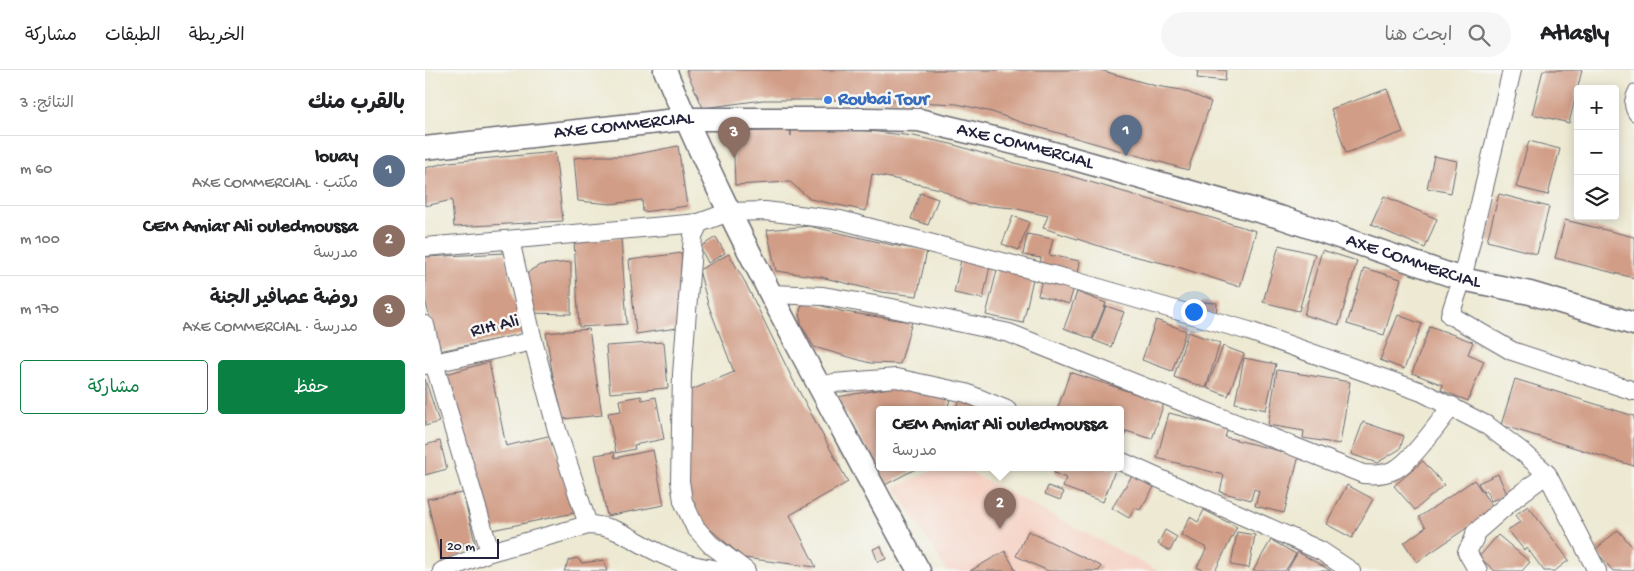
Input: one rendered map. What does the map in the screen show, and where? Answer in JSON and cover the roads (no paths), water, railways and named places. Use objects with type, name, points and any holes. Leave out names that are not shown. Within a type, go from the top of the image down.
[{"type":"street","points":[[665,70],[685,120],[729,212],[919,571]]},
{"type":"street","points":[[1512,70],[1462,279],[1450,316],[1512,351],[1634,391]]},
{"type":"street","name":"AXE COMMERCIAL","points":[[425,148],[685,120],[919,120],[1039,149],[1283,218],[1462,279],[1530,293],[1634,324]]},
{"type":"street","points":[[425,248],[699,223],[729,212],[765,211],[840,220],[1064,278],[1249,331],[1414,388],[1452,406],[1488,426],[1525,454],[1547,474],[1597,571]]},
{"type":"street","points":[[699,223],[693,236],[682,374],[680,481],[683,501],[695,528],[710,544],[747,571]]},
{"type":"street","name":"RIH Ali","points":[[429,364],[533,341],[511,240]]},
{"type":"street","points":[[771,294],[832,297],[887,306],[1009,333],[1363,474],[1379,475],[1394,470],[1407,462],[1452,406]]},
{"type":"street","points":[[425,325],[429,364],[490,552]]},
{"type":"street","points":[[532,337],[557,430],[588,525]]},
{"type":"street","points":[[820,387],[850,381],[896,378],[966,393],[997,406]]},
{"type":"street","points":[[1124,463],[1321,551],[1351,571]]},
{"type":"street","points":[[1478,571],[1467,552],[1475,533],[1516,496],[1547,474]]},
{"type":"street","points":[[442,571],[490,552],[588,525],[603,526],[616,530],[666,556],[688,564],[725,571]]},
{"type":"lane","points":[[1634,89],[1629,99],[1629,106],[1634,116]]},
{"type":"place","name":"Roubai Tour","points":[[828,100]]},
{"type":"place","name":"louay","points":[[1126,156]]},
{"type":"place","name":"روضة عصافير الجنة","points":[[734,158]]},
{"type":"place","name":"CEM Amiar Ali ouledmoussa","points":[[1000,529]]}]
